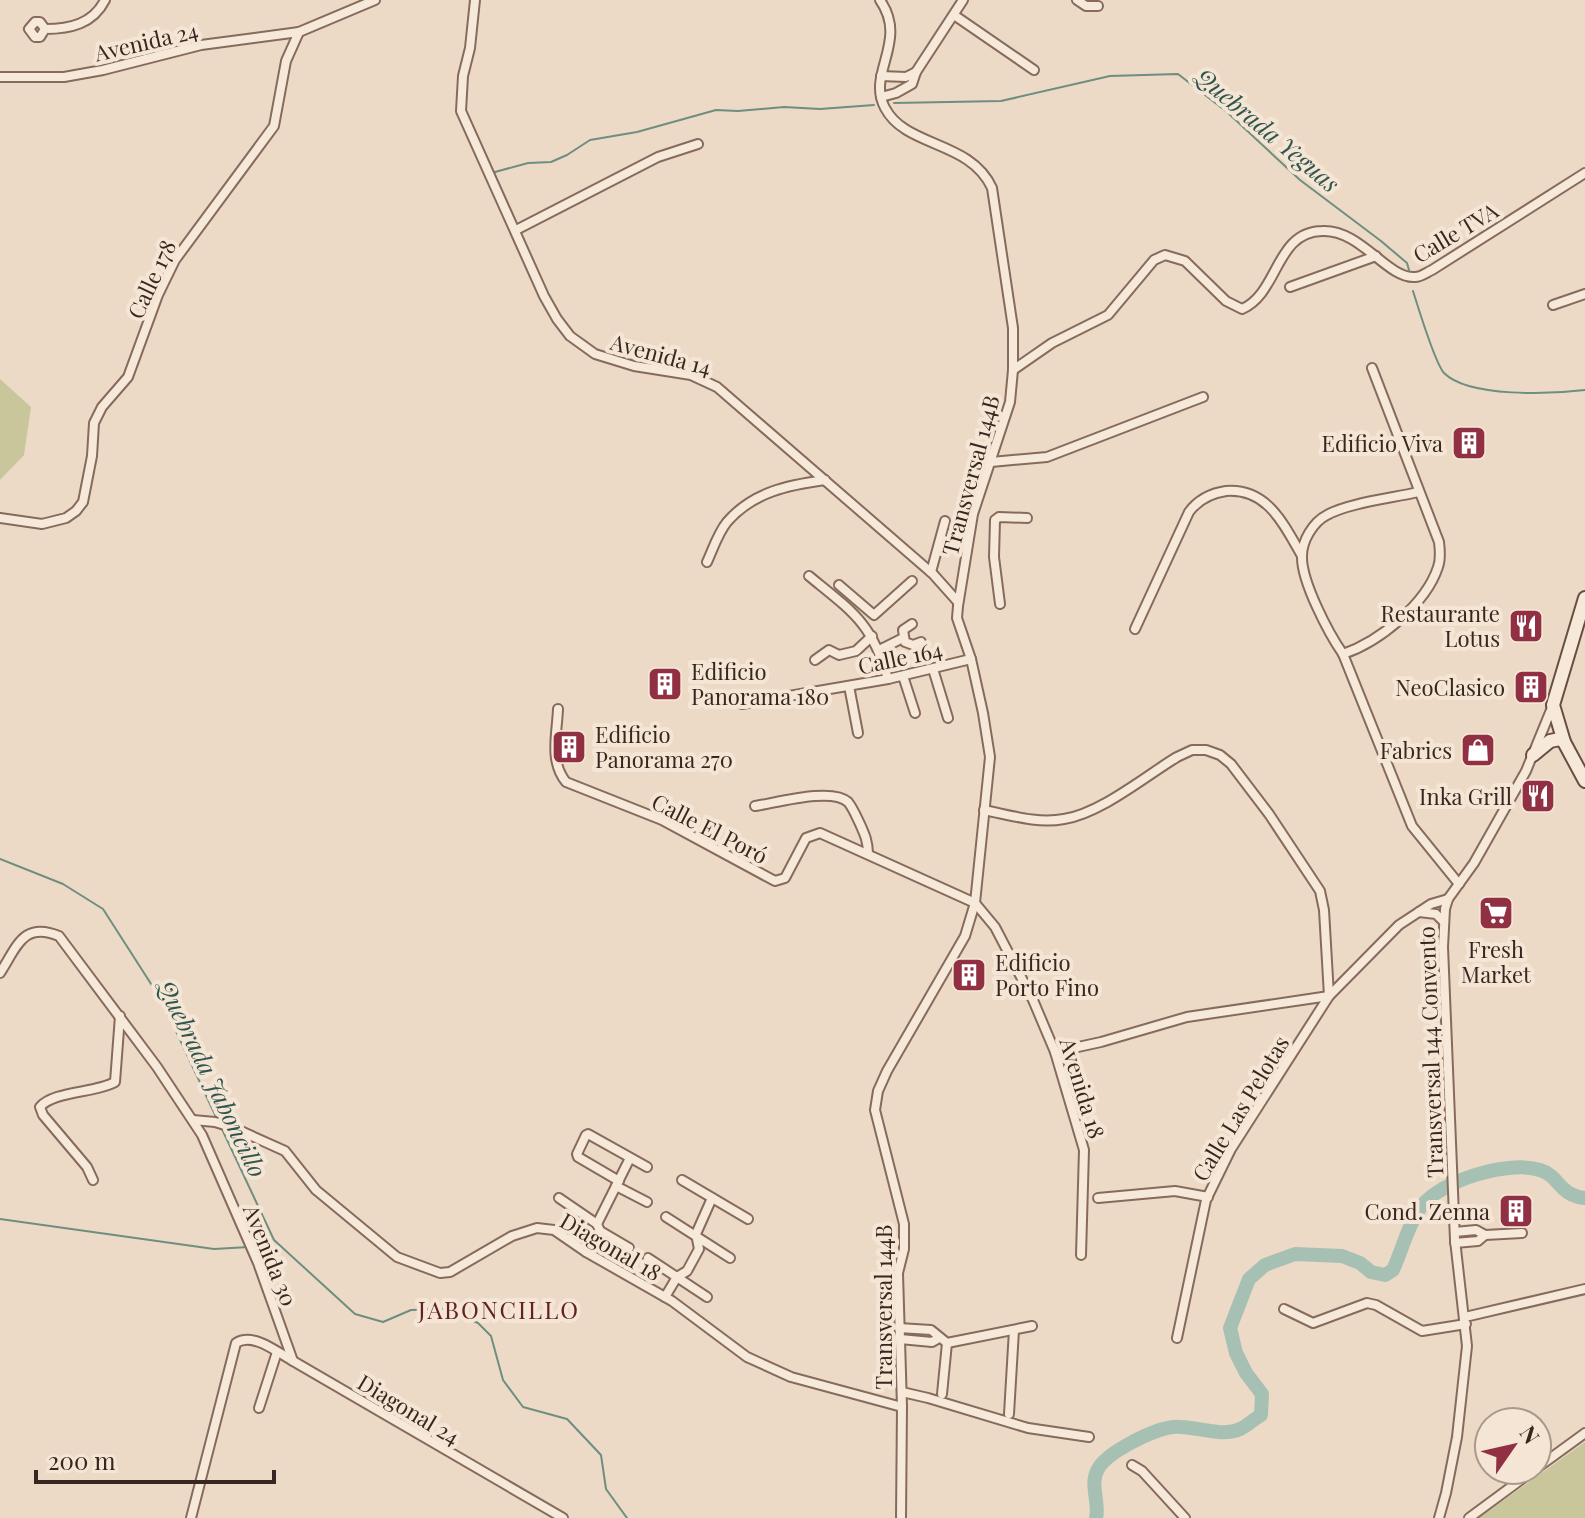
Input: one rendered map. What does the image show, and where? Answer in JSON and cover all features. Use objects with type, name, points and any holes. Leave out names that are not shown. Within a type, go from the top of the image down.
[{"type":"main road","points":[[1585,598],[1553,705],[1564,742],[1585,781]]},
{"type":"main road","points":[[1533,755],[1550,741],[1560,739],[1564,742]]},
{"type":"street","points":[[45,29],[70,29],[79,25],[92,16],[105,0]]},
{"type":"street","points":[[299,32],[375,0]]},
{"type":"street","name":"Avenida 14","points":[[475,0],[461,111],[557,319],[582,346],[595,354],[634,366],[691,375],[717,387],[931,572],[958,602]]},
{"type":"street","points":[[880,0],[891,28],[881,76],[881,97],[912,84],[916,72],[963,0]]},
{"type":"street","points":[[1077,0],[1086,6],[1098,6]]},
{"type":"street","points":[[954,15],[1034,70]]},
{"type":"street","name":"Avenida 24","points":[[0,77],[64,77],[201,45],[299,32]]},
{"type":"street","name":"Calle 178","points":[[0,518],[42,524],[66,518],[83,502],[92,456],[94,423],[102,407],[128,377],[158,295],[175,260],[274,126],[286,61],[299,32]]},
{"type":"street","points":[[881,76],[906,77],[916,72]]},
{"type":"street","name":"Transversal 144B","points":[[881,97],[887,112],[899,125],[973,162],[987,177],[994,196],[1013,328],[1010,402],[973,514],[958,602],[957,618],[971,659],[990,757],[975,903],[965,936],[923,1000],[887,1071],[878,1091],[875,1110],[904,1224],[904,1249],[898,1273],[902,1392],[901,1518]]},
{"type":"street","points":[[516,230],[658,157],[698,144]]},
{"type":"street","name":"Calle TVA","points":[[1013,370],[1052,343],[1108,315],[1154,260],[1165,255],[1185,261],[1226,301],[1242,309],[1253,304],[1264,291],[1285,251],[1295,240],[1311,232],[1325,230],[1344,234],[1402,275],[1420,276],[1585,173]]},
{"type":"street","points":[[1290,287],[1376,256]]},
{"type":"street","points":[[1553,305],[1585,294]]},
{"type":"street","points":[[1343,654],[1392,628],[1425,589],[1438,568],[1439,542],[1372,368]]},
{"type":"street","points":[[991,462],[1047,457],[1203,397]]},
{"type":"street","points":[[707,562],[727,522],[752,502],[773,489],[825,480]]},
{"type":"street","points":[[1135,629],[1189,512],[1215,494],[1239,491],[1264,501],[1302,556],[1313,595],[1343,654],[1412,826],[1459,884]]},
{"type":"street","points":[[1302,556],[1311,529],[1324,516],[1418,492]]},
{"type":"street","points":[[1000,604],[994,557],[995,520],[999,517],[1027,518]]},
{"type":"street","points":[[931,572],[945,521]]},
{"type":"street","points":[[809,576],[863,623],[879,650],[888,679]]},
{"type":"street","points":[[835,598],[841,587],[874,615],[912,581]]},
{"type":"street","points":[[912,624],[903,630],[903,638],[908,644],[921,642]]},
{"type":"street","points":[[815,660],[829,650],[844,656],[856,651],[872,636]]},
{"type":"street","points":[[879,650],[903,638]]},
{"type":"street","name":"Calle 164","points":[[742,704],[888,679],[971,659]]},
{"type":"street","points":[[933,669],[948,718]]},
{"type":"street","points":[[903,676],[915,713]]},
{"type":"street","points":[[849,686],[858,733]]},
{"type":"street","name":"Transversal 144 Convento","points":[[1439,1518],[1457,1437],[1467,1346],[1455,1243],[1444,922],[1448,899],[1487,842],[1533,755],[1553,705]]},
{"type":"street","name":"Calle El Poró","points":[[558,709],[555,760],[566,782],[662,820],[775,881],[785,878],[806,838],[820,833],[975,903]]},
{"type":"street","points":[[984,810],[1037,820],[1062,819],[1096,807],[1177,757],[1192,750],[1206,750],[1220,755],[1231,764],[1269,814],[1320,891],[1329,996],[1187,1017],[1055,1052]]},
{"type":"street","points":[[755,806],[825,795],[837,796],[848,802],[857,817],[868,842],[868,854]]},
{"type":"street","name":"Calle Las Pelotas","points":[[1177,1338],[1208,1197],[1231,1149],[1329,996],[1386,937],[1419,912],[1448,899]]},
{"type":"street","name":"Avenida 18","points":[[975,903],[995,927],[1033,1000],[1055,1052],[1084,1150],[1081,1255]]},
{"type":"street","points":[[1419,912],[1436,914],[1444,922]]},
{"type":"street","name":"Avenida 30","points":[[0,973],[25,935],[45,930],[59,936],[120,1015],[193,1120],[258,1263],[293,1361]]},
{"type":"street","points":[[93,1180],[87,1167],[43,1115],[40,1107],[53,1099],[107,1087],[115,1082],[120,1015]]},
{"type":"street","name":"Diagonal 18","points":[[193,1120],[234,1128],[285,1151],[316,1190],[397,1257],[440,1273],[450,1272],[512,1236],[537,1228],[554,1230],[665,1297],[747,1357],[791,1377],[902,1407]]},
{"type":"street","points":[[647,1167],[588,1134],[581,1144],[578,1157],[647,1202]]},
{"type":"street","points":[[586,1252],[630,1158]]},
{"type":"street","points":[[682,1180],[748,1219]]},
{"type":"street","points":[[1098,1198],[1175,1191],[1208,1197]]},
{"type":"street","points":[[559,1198],[629,1248]]},
{"type":"street","points":[[665,1297],[677,1277],[687,1271],[699,1249],[696,1234],[712,1198]]},
{"type":"street","points":[[666,1217],[730,1258]]},
{"type":"street","points":[[1455,1232],[1476,1230],[1485,1235],[1522,1233]]},
{"type":"street","points":[[1455,1243],[1478,1241],[1485,1235]]},
{"type":"street","points":[[648,1258],[707,1297]]},
{"type":"street","points":[[1284,1309],[1313,1323],[1367,1303],[1422,1331],[1585,1289]]},
{"type":"street","points":[[900,1339],[932,1342],[1032,1326]]},
{"type":"street","points":[[899,1328],[931,1330],[943,1340]]},
{"type":"street","points":[[1009,1414],[1014,1330]]},
{"type":"street","name":"Diagonal 24","points":[[191,1518],[236,1343],[252,1339],[563,1518]]},
{"type":"street","points":[[942,1394],[943,1340]]},
{"type":"street","points":[[259,1408],[277,1352]]},
{"type":"street","points":[[902,1392],[1028,1428],[1089,1437]]},
{"type":"street","points":[[1553,1457],[1585,1433]]},
{"type":"street","points":[[1132,1465],[1142,1471],[1185,1518]]},
{"type":"street","points":[[1469,1518],[1513,1486]]},
{"type":"shaded area","points":[[0,379],[31,407],[24,455],[0,480]]},
{"type":"shaded area","points":[[1585,1442],[1585,1518],[1479,1518],[1524,1486],[1553,1486],[1553,1465]]},
{"type":"waterway","name":"Quebrada Yeguas","points":[[894,103],[1001,101],[1110,76],[1178,74],[1227,112],[1300,180],[1407,263],[1409,270]]},
{"type":"waterway","name":"Quebrada Yeguas","points":[[495,172],[528,163],[551,162],[590,140],[637,132],[716,110],[874,105]]},
{"type":"waterway","name":"Quebrada Yeguas","points":[[1413,291],[1440,367],[1456,381],[1472,387],[1512,392],[1585,390]]},
{"type":"waterway","name":"Quebrada Jaboncillo","points":[[0,859],[63,884],[103,909],[162,1001],[217,1119]]},
{"type":"waterway","name":"Quebrada Jaboncillo","points":[[222,1129],[274,1240],[355,1314],[383,1322],[411,1310],[445,1309],[478,1323],[491,1336],[503,1380],[523,1407],[567,1419],[601,1455],[606,1489],[627,1518]]},
{"type":"waterway","points":[[1096,1518],[1095,1475],[1103,1462],[1121,1449],[1143,1437],[1173,1427],[1232,1431],[1243,1428],[1261,1415],[1262,1394],[1236,1353],[1230,1328],[1249,1279],[1265,1265],[1295,1254],[1342,1256],[1360,1263],[1371,1272],[1385,1275],[1393,1270],[1412,1222],[1431,1197],[1459,1181],[1494,1170],[1540,1170],[1552,1176],[1569,1193],[1585,1198]]},
{"type":"waterway","name":"Quebrada Jaboncillo","points":[[0,1219],[214,1249],[249,1247]]},
{"type":"waterway","name":"Quebrada Jaboncillo","points":[[255,1246],[271,1240]]},
{"type":"place","name":"Edificio Viva","points":[[1469,443]]},
{"type":"place","name":"Restaurante Lotus","points":[[1526,626]]},
{"type":"place","name":"Edificio Panorama 180","points":[[665,684]]},
{"type":"place","name":"NeoClasico","points":[[1531,687]]},
{"type":"place","name":"Edificio Panorama 270","points":[[569,747]]},
{"type":"place","name":"Fabrics","points":[[1478,750]]},
{"type":"place","name":"Inka Grill","points":[[1538,796]]},
{"type":"place","name":"Fresh Market","points":[[1496,913]]},
{"type":"place","name":"Edificio Porto Fino","points":[[969,975]]},
{"type":"place","name":"Cond. Zenna","points":[[1516,1211]]},
{"type":"district","name":"JABONCILLO","points":[[499,1309]]}]
